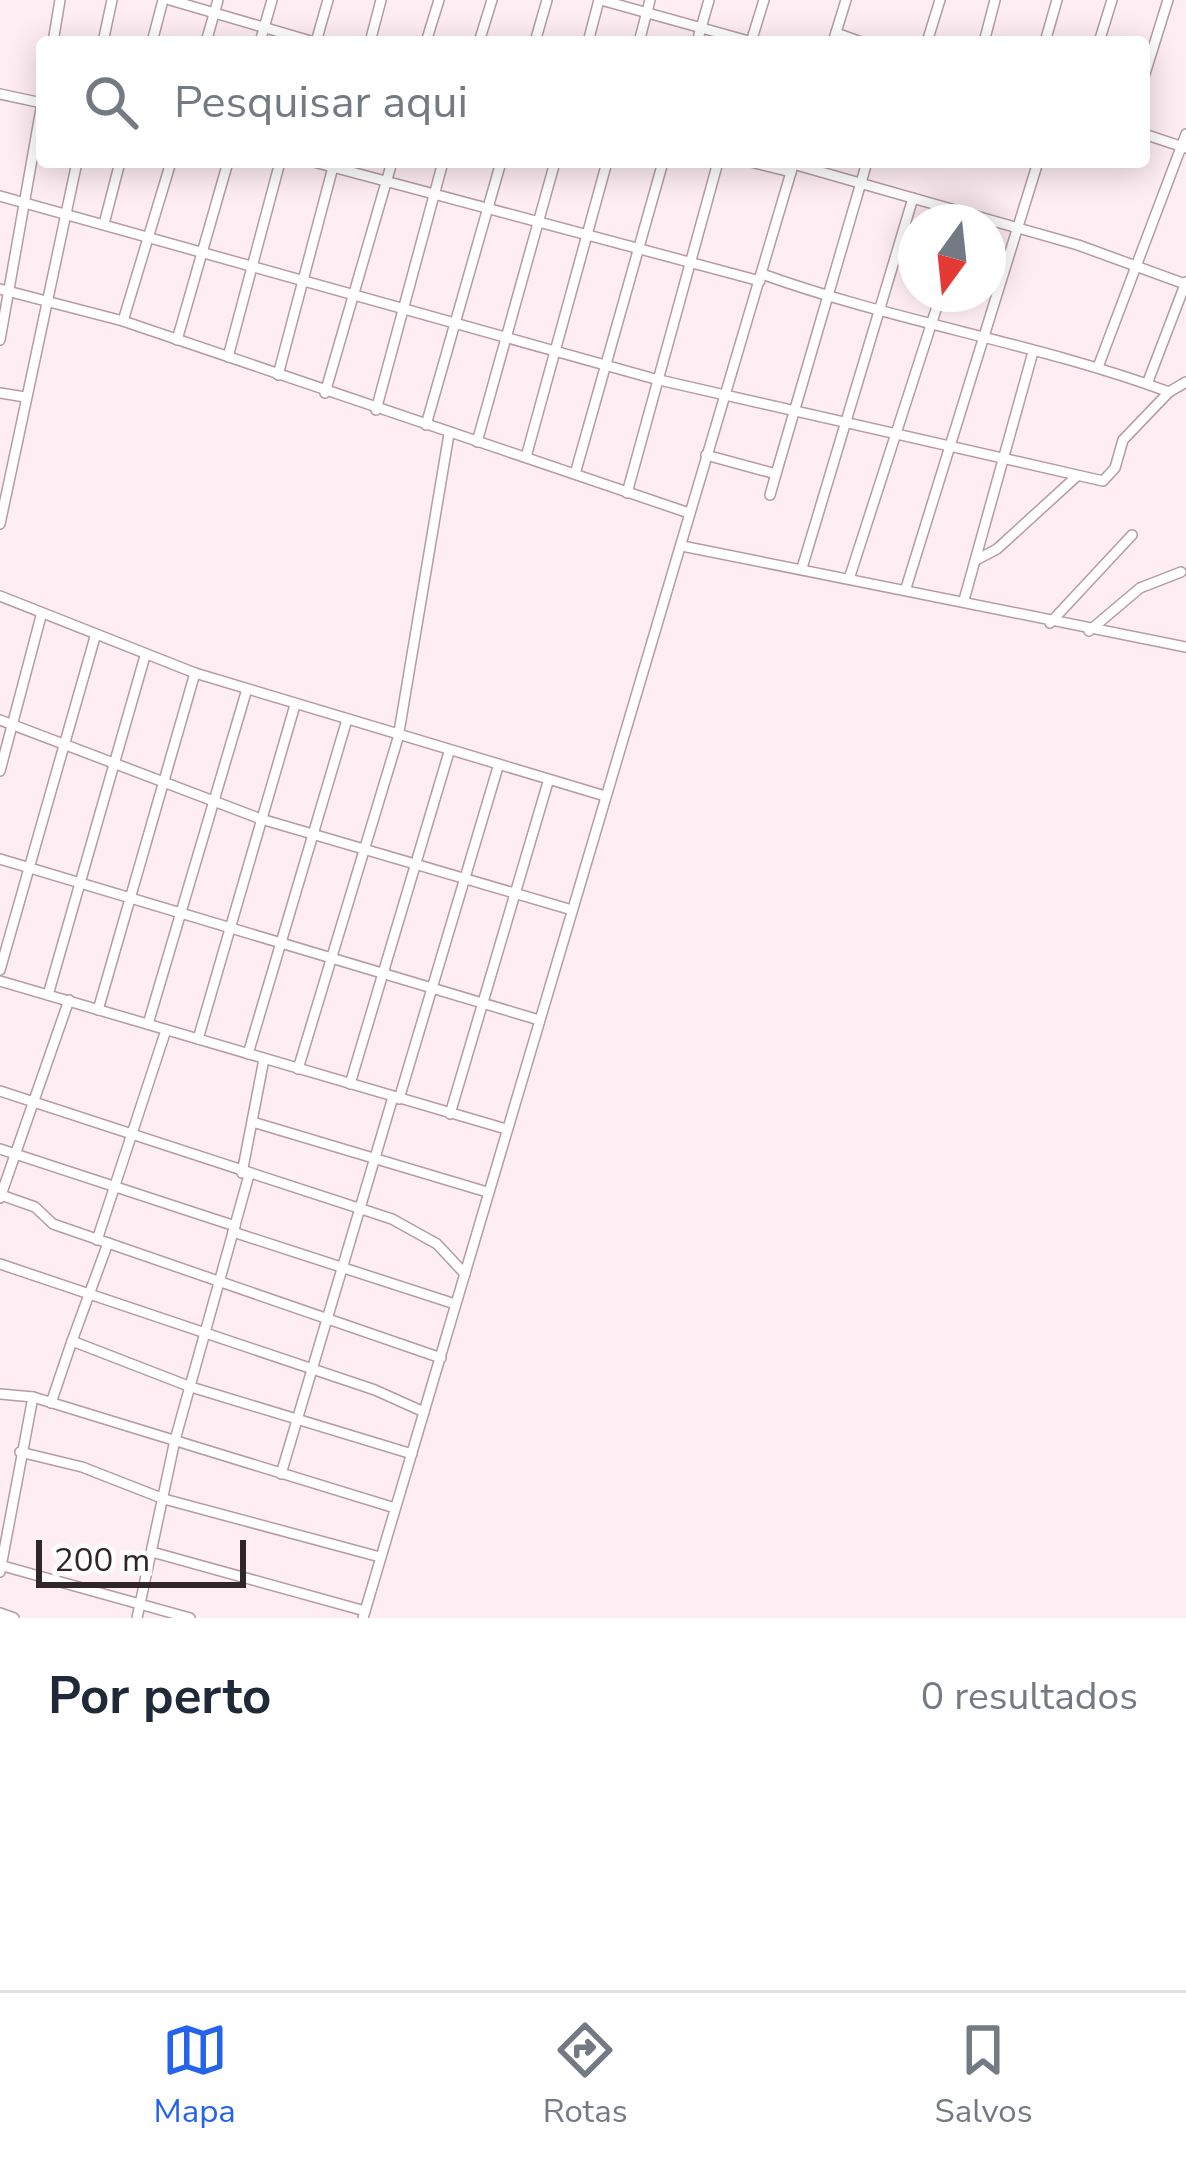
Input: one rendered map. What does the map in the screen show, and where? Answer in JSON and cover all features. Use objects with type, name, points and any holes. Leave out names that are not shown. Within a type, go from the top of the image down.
[{"type":"street","points":[[54,36],[60,0]]},
{"type":"street","points":[[104,36],[112,0]]},
{"type":"street","points":[[154,36],[167,0],[293,36]]},
{"type":"street","points":[[208,36],[218,0]]},
{"type":"street","points":[[262,36],[272,0]]},
{"type":"street","points":[[317,36],[328,0]]},
{"type":"street","points":[[372,36],[381,0]]},
{"type":"street","points":[[428,36],[439,0]]},
{"type":"street","points":[[481,36],[492,0]]},
{"type":"street","points":[[537,36],[547,0]]},
{"type":"street","points":[[590,36],[600,0],[730,36]]},
{"type":"street","points":[[640,36],[650,0]]},
{"type":"street","points":[[699,36],[709,0]]},
{"type":"street","points":[[754,36],[764,0]]},
{"type":"street","points":[[835,36],[846,0]]},
{"type":"street","points":[[929,36],[940,0]]},
{"type":"street","points":[[986,36],[995,0]]},
{"type":"street","points":[[1047,36],[1057,0]]},
{"type":"street","points":[[1101,36],[1112,0]]},
{"type":"street","points":[[1150,58],[1168,0]]},
{"type":"street","points":[[0,94],[36,102]]},
{"type":"street","points":[[1097,367],[1133,262],[1186,134]]},
{"type":"street","points":[[0,340],[4,290],[36,136]]},
{"type":"street","points":[[1150,136],[1184,147]]},
{"type":"street","points":[[0,524],[76,168]]},
{"type":"street","points":[[104,224],[118,168]]},
{"type":"street","points":[[123,321],[169,168]]},
{"type":"street","points":[[177,340],[226,168]]},
{"type":"street","points":[[227,357],[278,168]]},
{"type":"street","points":[[278,375],[333,168]]},
{"type":"street","points":[[343,168],[586,239],[761,277],[878,313],[1097,367],[1169,392]]},
{"type":"street","points":[[326,393],[390,168]]},
{"type":"street","points":[[376,410],[441,168]]},
{"type":"street","points":[[426,425],[499,168]]},
{"type":"street","points":[[477,442],[553,168]]},
{"type":"street","points":[[526,457],[605,168]]},
{"type":"street","points":[[575,474],[660,168]]},
{"type":"street","points":[[627,493],[716,168]]},
{"type":"street","points":[[152,1552],[363,1615],[792,168]]},
{"type":"street","points":[[802,168],[929,204]]},
{"type":"street","points":[[770,494],[799,384],[813,361],[865,168]]},
{"type":"street","points":[[906,588],[1036,168]]},
{"type":"street","points":[[0,196],[655,379],[1078,476],[1108,479],[1123,440],[1169,392],[1186,382]]},
{"type":"street","points":[[802,568],[913,198]]},
{"type":"street","points":[[1006,212],[1019,211]]},
{"type":"street","points":[[1006,225],[1133,262],[1185,283],[1147,384]]},
{"type":"street","points":[[4,290],[123,321],[689,513]]},
{"type":"street","points":[[850,576],[935,312]]},
{"type":"street","points":[[964,600],[1033,352]]},
{"type":"street","points":[[0,393],[26,397]]},
{"type":"street","points":[[298,1069],[398,737],[449,434]]},
{"type":"street","points":[[706,455],[776,475]]},
{"type":"street","points":[[978,559],[998,549],[1078,476]]},
{"type":"street","points":[[1050,623],[1132,535]]},
{"type":"street","points":[[682,546],[1186,647]]},
{"type":"street","points":[[1089,631],[1140,588],[1181,572]]},
{"type":"street","points":[[0,596],[194,674],[346,723],[605,796]]},
{"type":"street","points":[[0,771],[41,616]]},
{"type":"street","points":[[0,970],[95,637]]},
{"type":"street","points":[[48,995],[145,656]]},
{"type":"street","points":[[98,1010],[194,674]]},
{"type":"street","points":[[148,1024],[247,689]]},
{"type":"street","points":[[198,1039],[295,704]]},
{"type":"street","points":[[0,720],[261,819],[572,910]]},
{"type":"street","points":[[248,1054],[346,723]]},
{"type":"street","points":[[350,1084],[449,752]]},
{"type":"street","points":[[281,1474],[308,1368],[498,767]]},
{"type":"street","points":[[451,1114],[548,782]]},
{"type":"street","points":[[0,859],[539,1020]]},
{"type":"street","points":[[0,981],[506,1129]]},
{"type":"street","points":[[69,1000],[0,1197],[35,1207],[51,1224],[441,1358]]},
{"type":"street","points":[[51,1403],[88,1294],[114,1186],[166,1030]]},
{"type":"street","points":[[137,1618],[176,1441],[234,1229],[264,1059]]},
{"type":"street","points":[[0,1091],[392,1219],[437,1244],[465,1274]]},
{"type":"street","points":[[256,1124],[487,1192]]},
{"type":"street","points":[[0,1149],[455,1304]]},
{"type":"street","points":[[0,1264],[424,1412]]},
{"type":"street","points":[[72,1341],[191,1387],[412,1454]]},
{"type":"street","points":[[0,1394],[33,1397],[395,1508]]},
{"type":"street","points":[[33,1397],[2,1569],[190,1618]]},
{"type":"street","points":[[20,1453],[82,1467],[164,1499],[380,1557]]},
{"type":"street","points":[[0,1613],[14,1618]]}]
